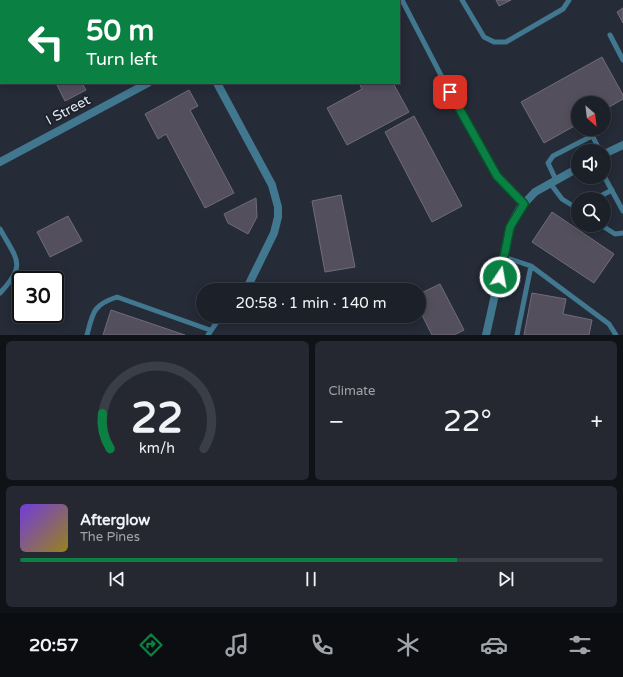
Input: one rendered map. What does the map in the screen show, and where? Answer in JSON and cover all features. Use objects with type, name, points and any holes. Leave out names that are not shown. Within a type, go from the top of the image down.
[{"type":"street","name":"I Street","points":[[0,162],[146,84]]},
{"type":"street","points":[[218,84],[272,185],[278,207],[278,217],[274,233],[249,283]]},
{"type":"street","points":[[611,150],[623,144]]},
{"type":"street","points":[[486,335],[510,227],[524,204],[535,192],[571,172]]},
{"type":"lane","points":[[402,0],[460,112],[497,176],[524,204]]},
{"type":"lane","points":[[462,0],[484,37],[494,42],[506,42],[563,9],[569,0]]},
{"type":"lane","points":[[610,35],[623,60]]},
{"type":"lane","points":[[576,144],[593,137],[596,144]]},
{"type":"lane","points":[[571,147],[553,156],[548,163],[553,181],[562,199],[571,205]]},
{"type":"lane","points":[[609,184],[623,211]]},
{"type":"lane","points":[[608,192],[612,190]]},
{"type":"lane","points":[[0,229],[17,262],[14,278],[0,293]]},
{"type":"lane","points":[[611,232],[614,234],[623,233]]},
{"type":"lane","points":[[504,257],[531,266],[609,324],[616,335]]},
{"type":"lane","points":[[517,335],[531,266]]},
{"type":"lane","points":[[88,335],[93,312],[105,301],[117,297],[209,332],[216,323]]},
{"type":"building","points":[[496,0],[511,0],[499,6]]},
{"type":"building","points":[[623,8],[623,23],[617,12]]},
{"type":"building","points":[[602,57],[623,95],[623,99],[611,106],[611,96],[571,96],[571,128],[544,143],[521,102]]},
{"type":"building","points":[[56,84],[83,84],[86,90],[65,101]]},
{"type":"building","points":[[360,84],[394,84],[409,112],[347,145],[327,108],[362,89]]},
{"type":"building","points":[[189,90],[198,106],[190,110],[234,193],[205,208],[166,134],[158,139],[145,114]]},
{"type":"building","points":[[414,116],[462,206],[432,222],[385,132]]},
{"type":"building","points":[[341,195],[355,267],[325,272],[312,201]]},
{"type":"building","points":[[256,198],[257,217],[248,234],[228,223],[224,214]]},
{"type":"building","points":[[552,212],[571,225],[571,232],[582,232],[614,254],[594,283],[532,242]]},
{"type":"building","points":[[68,216],[82,241],[50,257],[37,232]]},
{"type":"building","points":[[440,284],[464,330],[454,335],[432,335],[426,323],[426,291]]},
{"type":"building","points":[[532,293],[566,299],[563,314],[592,320],[589,335],[524,335]]},
{"type":"building","points":[[111,310],[185,335],[103,335]]},
{"type":"route","points":[[450,92],[497,176],[524,204],[520,208],[510,227],[500,277]]}]
